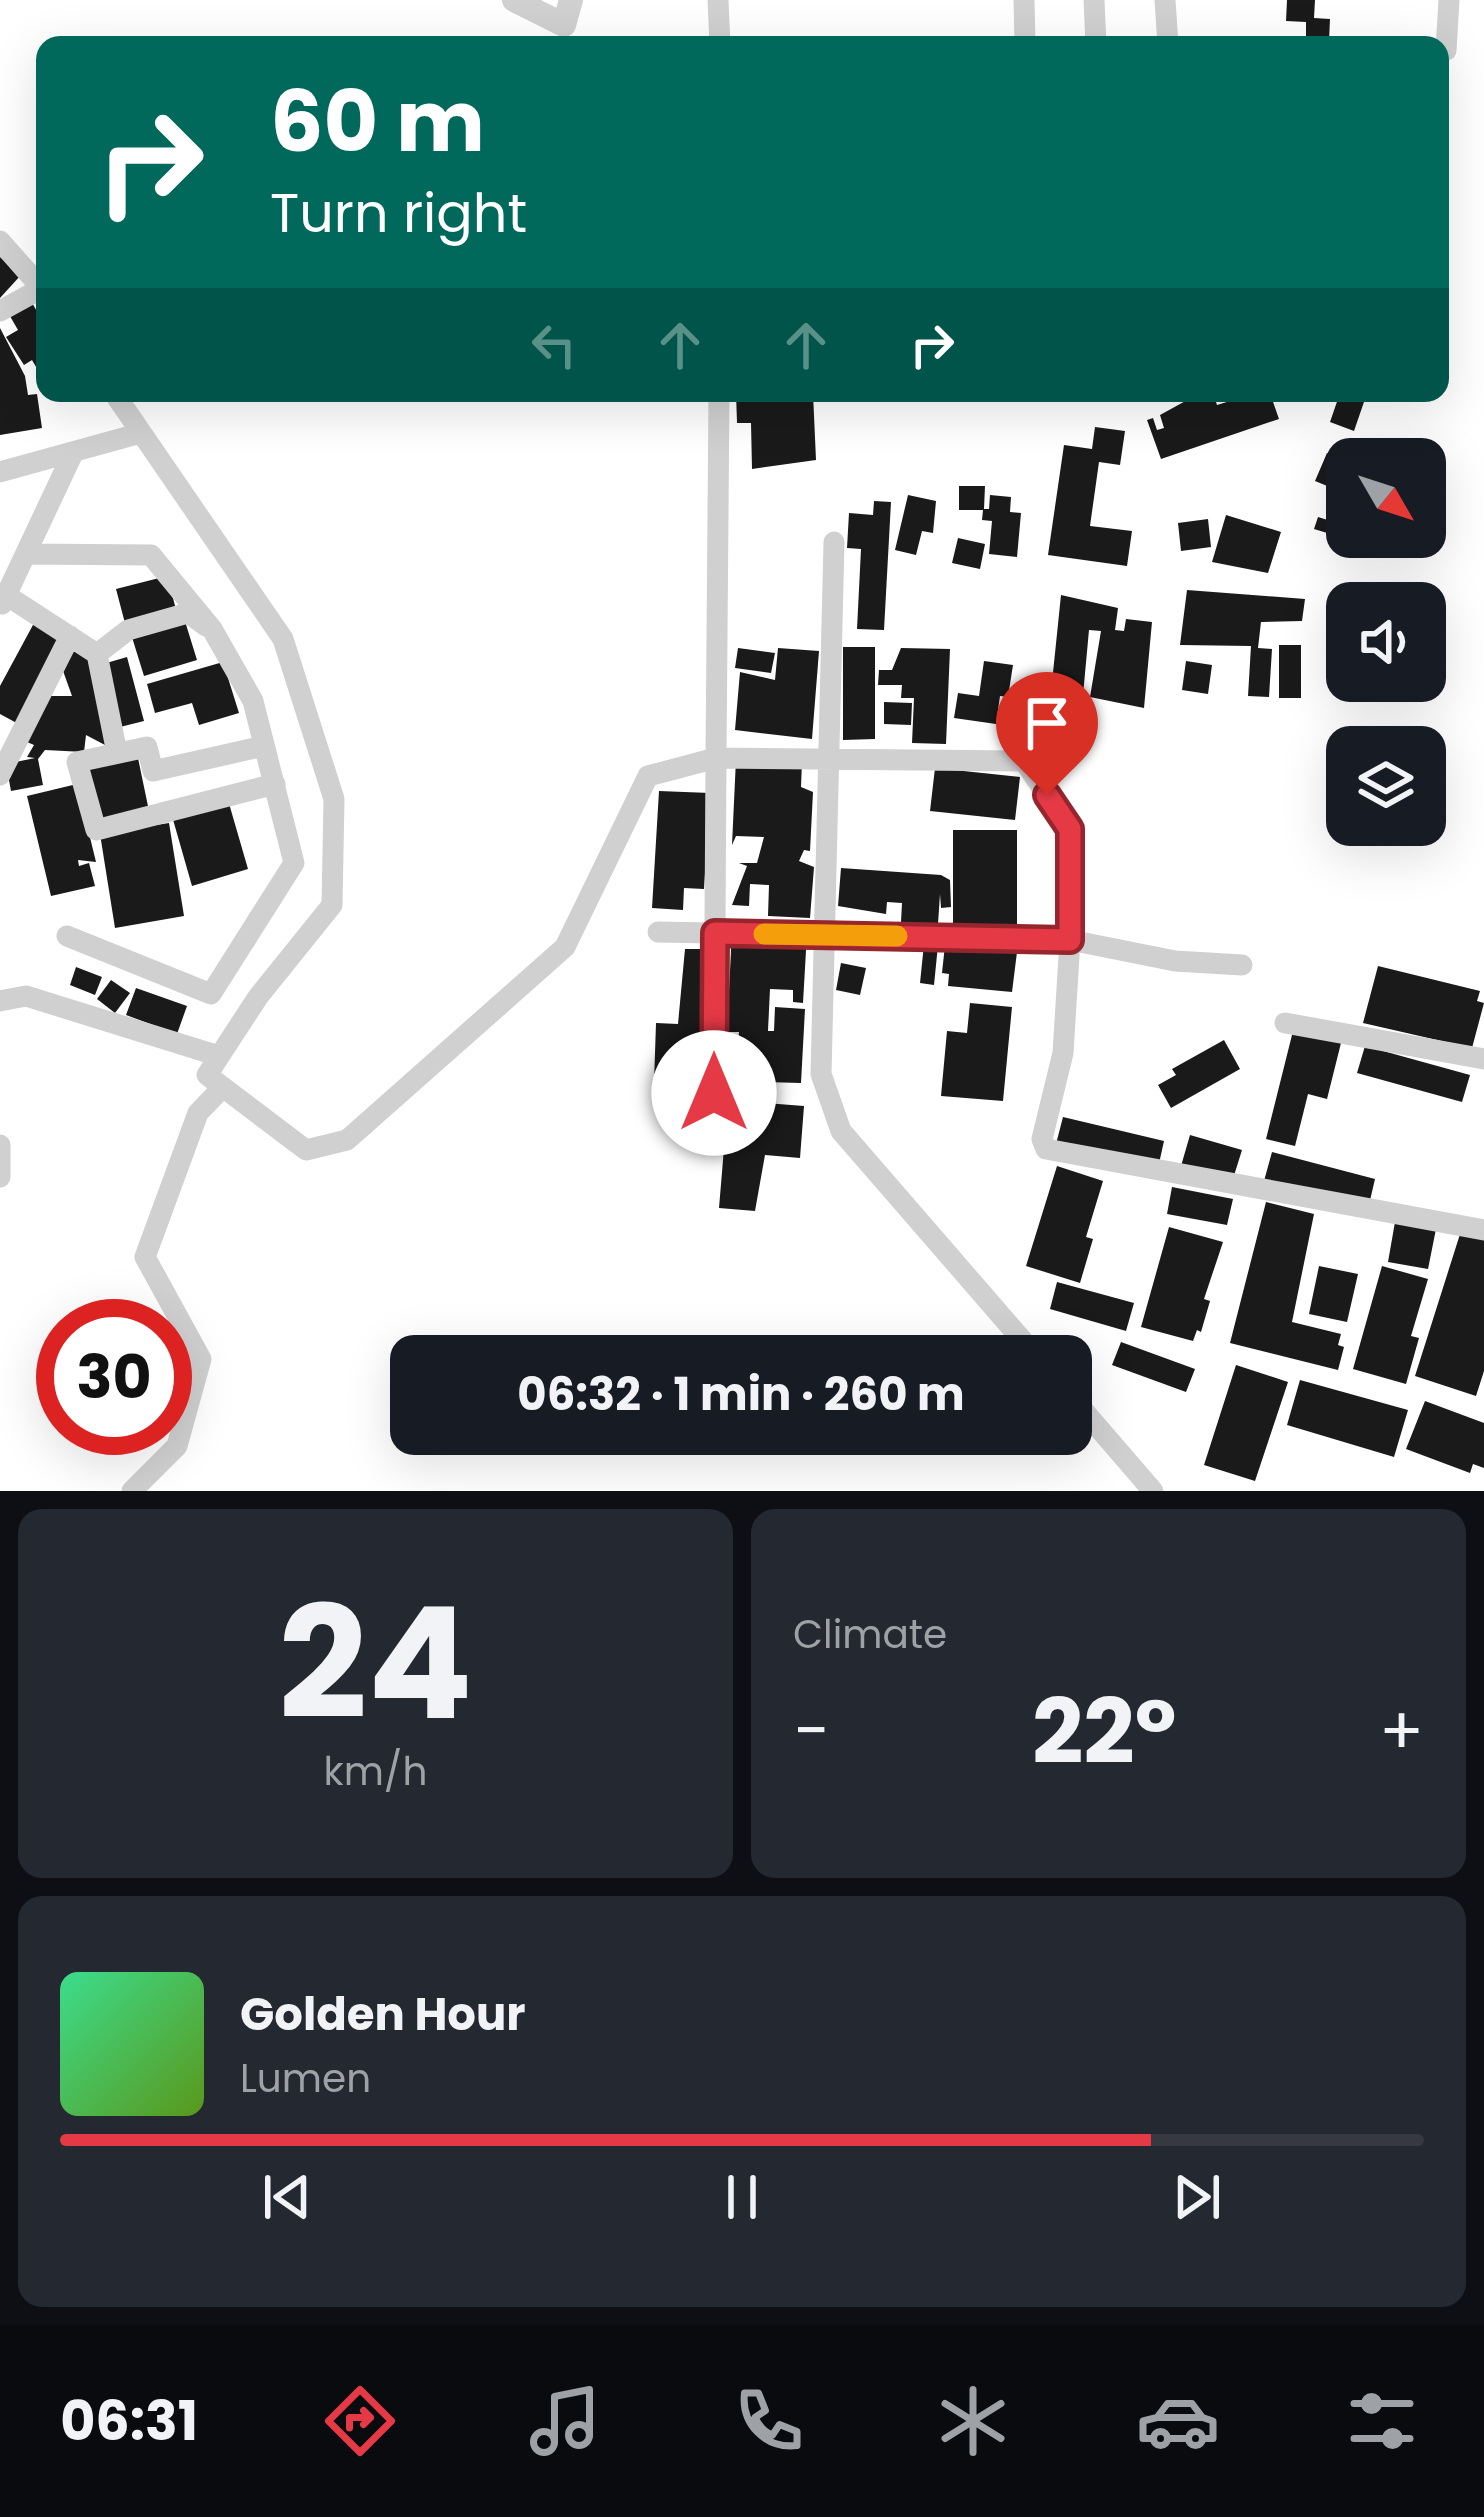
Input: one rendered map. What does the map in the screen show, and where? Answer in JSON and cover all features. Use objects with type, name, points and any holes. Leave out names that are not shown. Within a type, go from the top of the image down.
[{"type":"street","points":[[514,0],[564,25],[571,0]]},
{"type":"street","points":[[718,0],[720,36]]},
{"type":"street","points":[[1024,0],[1025,36]]},
{"type":"street","points":[[1094,0],[1096,36]]},
{"type":"street","points":[[1165,0],[1167,36]]},
{"type":"street","points":[[1447,36],[1449,0]]},
{"type":"street","points":[[0,241],[36,281]]},
{"type":"street","points":[[0,311],[36,294]]},
{"type":"street","points":[[120,402],[283,639],[334,799],[332,905],[258,997],[207,1075],[220,1090],[306,1150],[346,1139],[565,947],[648,776],[716,758],[1024,761],[1070,829],[1063,1053],[1042,1139],[1049,1152],[1484,1230]]},
{"type":"street","points":[[714,1093],[719,402]]},
{"type":"street","points":[[0,472],[141,433]]},
{"type":"street","points":[[73,452],[5,589],[97,654],[117,753]]},
{"type":"street","points":[[834,542],[821,1074],[841,1131],[1018,1335]]},
{"type":"street","points":[[26,554],[151,555],[212,629],[253,701],[294,863],[212,994],[67,936]]},
{"type":"street","points":[[97,654],[128,630],[188,613],[212,629]]},
{"type":"street","points":[[0,775],[70,636]]},
{"type":"street","points":[[264,746],[153,771],[147,747],[77,762],[96,830],[275,784]]},
{"type":"street","points":[[658,932],[1070,940],[1175,961],[1242,965]]},
{"type":"street","points":[[0,1000],[26,996],[219,1056]]},
{"type":"street","points":[[1285,1022],[1484,1059]]},
{"type":"street","points":[[132,1491],[177,1446],[201,1359],[145,1257],[198,1113],[220,1090]]},
{"type":"street","points":[[0,1145],[0,1177]]},
{"type":"street","points":[[1092,1420],[1153,1491]]},
{"type":"building","points":[[1287,0],[1315,0],[1314,18],[1330,19],[1329,36],[1306,36],[1306,22],[1286,21]]},
{"type":"building","points":[[0,257],[21,275],[0,298]]},
{"type":"building","points":[[25,291],[36,310],[36,367],[32,360],[24,365],[6,337],[18,330],[3,304]]},
{"type":"building","points":[[0,328],[25,376],[28,395],[36,394],[42,428],[0,435]]},
{"type":"building","points":[[736,402],[813,402],[816,460],[752,469],[751,423],[737,423]]},
{"type":"building","points":[[1184,402],[1273,402],[1279,419],[1161,459],[1147,420],[1153,418],[1157,430],[1164,428],[1160,415]]},
{"type":"building","points":[[1337,402],[1364,402],[1354,431],[1330,422]]},
{"type":"building","points":[[1095,427],[1125,431],[1120,465],[1099,462],[1090,526],[1132,531],[1127,566],[1048,555],[1064,445],[1092,449]]},
{"type":"building","points":[[1326,455],[1326,485],[1315,481]]},
{"type":"building","points":[[959,486],[985,486],[984,509],[989,509],[990,495],[1011,497],[1010,512],[1021,513],[1017,557],[989,554],[992,521],[982,520],[983,510],[959,510]]},
{"type":"building","points":[[908,495],[936,501],[933,533],[922,531],[916,555],[895,550]]},
{"type":"building","points":[[874,501],[891,502],[884,630],[857,629],[861,549],[847,548],[849,513],[873,515]]},
{"type":"building","points":[[1226,515],[1281,532],[1268,573],[1212,562]]},
{"type":"building","points":[[1318,517],[1326,519],[1326,533],[1314,529]]},
{"type":"building","points":[[1208,519],[1211,547],[1181,551],[1178,523]]},
{"type":"building","points":[[958,538],[985,544],[980,569],[952,563]]},
{"type":"building","points":[[167,576],[177,613],[126,627],[116,589]]},
{"type":"building","points":[[1187,590],[1305,599],[1302,621],[1261,622],[1258,648],[1272,649],[1269,697],[1248,696],[1251,646],[1180,645]]},
{"type":"building","points":[[1061,595],[1118,608],[1115,630],[1124,631],[1126,619],[1152,622],[1144,708],[1090,697],[1101,631],[1089,630],[1083,695],[1051,692]]},
{"type":"building","points":[[40,612],[67,626],[40,696],[72,696],[62,668],[70,653],[90,647],[115,742],[105,745],[86,735],[84,752],[45,750],[38,759],[43,785],[11,791],[6,764],[35,758],[27,757],[34,745],[27,742],[24,727],[0,714],[0,686]]},
{"type":"building","points":[[184,618],[197,660],[144,676],[131,634]]},
{"type":"building","points":[[1279,645],[1301,645],[1301,698],[1279,698]]},
{"type":"building","points":[[843,647],[875,647],[875,739],[843,740]]},
{"type":"building","points":[[738,648],[775,653],[771,673],[735,668]]},
{"type":"building","points":[[778,648],[819,651],[812,739],[735,730],[740,672],[775,680]]},
{"type":"building","points":[[901,648],[950,649],[946,744],[912,743],[914,698],[901,698],[902,685],[878,685],[879,670],[892,670]]},
{"type":"building","points":[[127,657],[144,721],[120,727],[103,664]]},
{"type":"building","points":[[984,661],[1013,665],[1008,697],[1000,696],[996,724],[954,718],[958,693],[979,696]]},
{"type":"building","points":[[1186,661],[1212,665],[1208,694],[1182,690]]},
{"type":"building","points":[[223,662],[239,713],[199,725],[192,703],[155,713],[147,684]]},
{"type":"building","points":[[884,702],[912,703],[911,725],[884,724]]},
{"type":"building","points":[[138,758],[149,811],[98,822],[88,769]]},
{"type":"building","points":[[736,759],[802,762],[801,787],[813,792],[810,851],[804,850],[799,861],[814,867],[810,918],[768,916],[769,885],[750,884],[749,906],[732,905],[747,866],[739,863],[757,863],[764,837],[736,836],[732,845]]},
{"type":"building","points":[[935,768],[1020,777],[1015,820],[930,811]]},
{"type":"building","points":[[77,784],[96,862],[78,860],[79,866],[89,863],[95,886],[51,896],[27,796]]},
{"type":"building","points":[[659,791],[710,793],[704,889],[684,888],[683,910],[652,908]]},
{"type":"building","points":[[228,800],[248,869],[192,886],[172,816]]},
{"type":"building","points":[[169,823],[184,916],[115,928],[100,834]]},
{"type":"building","points":[[953,830],[1017,830],[1017,925],[953,925]]},
{"type":"building","points":[[841,868],[941,875],[950,880],[951,907],[941,908],[940,894],[938,924],[901,922],[902,903],[887,902],[886,914],[838,906]]},
{"type":"building","points":[[732,930],[807,933],[803,1003],[793,1002],[793,990],[770,989],[768,1031],[774,1031],[775,1007],[805,1009],[801,1083],[765,1082],[764,1091],[725,1089],[727,1056],[737,1057],[739,1032],[727,1032]]},
{"type":"building","points":[[924,944],[938,945],[934,985],[920,983]]},
{"type":"building","points":[[945,945],[1017,952],[1012,992],[948,986],[949,974],[942,973]]},
{"type":"building","points":[[685,949],[705,949],[702,1084],[654,1083],[656,1023],[678,1024]]},
{"type":"building","points":[[841,963],[866,968],[860,995],[836,990]]},
{"type":"building","points":[[1378,966],[1480,991],[1477,1001],[1484,1003],[1472,1048],[1363,1023]]},
{"type":"building","points":[[76,967],[102,977],[95,995],[70,985]]},
{"type":"building","points":[[111,980],[130,993],[115,1013],[97,999]]},
{"type":"building","points":[[136,988],[187,1006],[177,1034],[126,1015]]},
{"type":"building","points":[[970,1003],[1012,1007],[1003,1101],[941,1096],[947,1031],[967,1033]]},
{"type":"building","points":[[1293,1031],[1341,1043],[1327,1099],[1308,1094],[1295,1146],[1266,1139]]},
{"type":"building","points":[[1224,1040],[1240,1069],[1171,1108],[1158,1085],[1176,1075],[1172,1069]]},
{"type":"building","points":[[1365,1046],[1470,1075],[1462,1102],[1357,1073]]},
{"type":"building","points":[[728,1100],[804,1106],[800,1158],[765,1155],[755,1211],[719,1208]]},
{"type":"building","points":[[1063,1117],[1164,1141],[1158,1168],[1056,1144]]},
{"type":"building","points":[[1190,1135],[1242,1150],[1232,1182],[1181,1166]]},
{"type":"building","points":[[1272,1152],[1375,1179],[1368,1209],[1264,1181]]},
{"type":"building","points":[[1057,1166],[1103,1181],[1086,1237],[1093,1239],[1080,1283],[1026,1266]]},
{"type":"building","points":[[1172,1187],[1233,1199],[1227,1225],[1167,1214]]},
{"type":"building","points":[[1266,1202],[1314,1214],[1292,1322],[1341,1334],[1338,1345],[1344,1347],[1338,1370],[1230,1343]]},
{"type":"building","points":[[1395,1222],[1436,1229],[1428,1269],[1388,1262]]},
{"type":"building","points":[[1169,1227],[1223,1242],[1204,1299],[1210,1301],[1201,1332],[1197,1330],[1193,1341],[1141,1327]]},
{"type":"building","points":[[1461,1231],[1484,1239],[1484,1371],[1476,1396],[1415,1376]]},
{"type":"building","points":[[1319,1266],[1358,1274],[1347,1322],[1309,1314]]},
{"type":"building","points":[[1382,1266],[1428,1279],[1411,1336],[1419,1338],[1406,1384],[1353,1369]]},
{"type":"building","points":[[1057,1282],[1134,1303],[1126,1331],[1050,1309]]},
{"type":"building","points":[[1121,1342],[1195,1369],[1186,1392],[1112,1365]]},
{"type":"building","points":[[1236,1365],[1288,1382],[1255,1481],[1204,1465]]},
{"type":"building","points":[[1300,1380],[1408,1410],[1394,1457],[1287,1425]]},
{"type":"building","points":[[1425,1401],[1484,1423],[1484,1468],[1473,1464],[1470,1473],[1406,1449]]},
{"type":"slow traffic","points":[[764,934],[897,936]]},
{"type":"route","points":[[714,1093],[715,933],[1070,940],[1070,829],[1047,795]]}]
